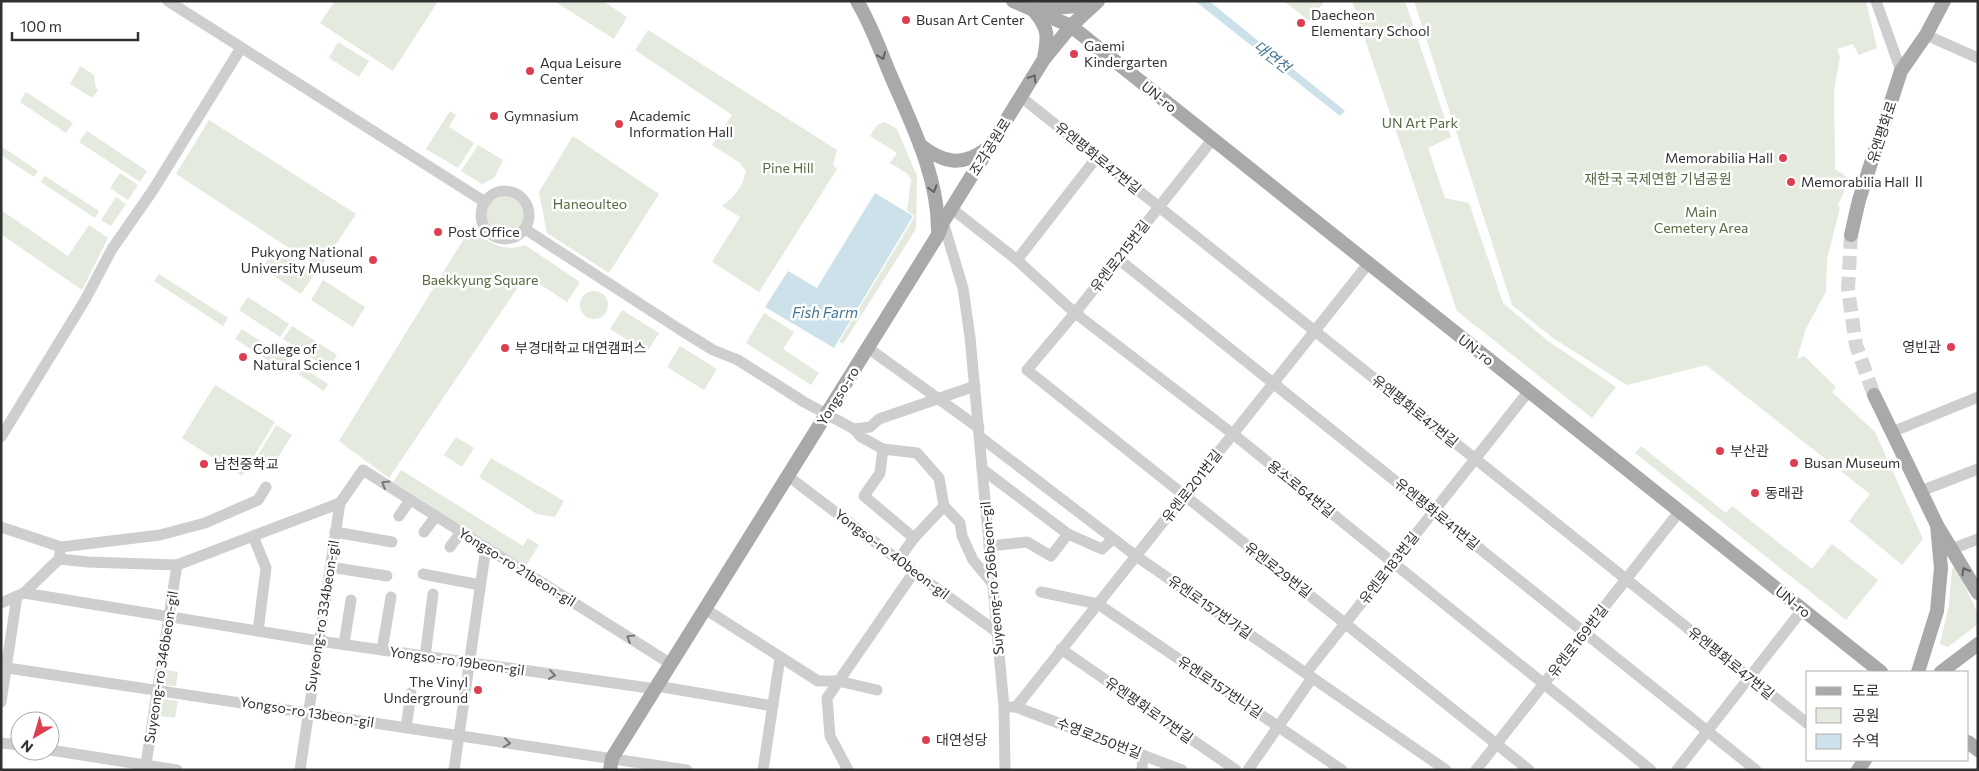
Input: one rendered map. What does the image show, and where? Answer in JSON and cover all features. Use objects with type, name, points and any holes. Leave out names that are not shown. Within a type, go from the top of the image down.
[{"type":"main road","points":[[1012,1],[1033,9],[1096,3]]},
{"type":"main road","name":"유엔평화로","points":[[1851,235],[1859,200],[1901,71],[1926,35],[1944,1]]},
{"type":"main road","name":"조각공원로","points":[[938,235],[951,208],[1044,59],[1071,26],[1096,3]]},
{"type":"main road","points":[[860,4],[920,145],[935,196],[938,212],[938,235]]},
{"type":"main road","points":[[1033,9],[1044,23],[1047,33],[1044,59]]},
{"type":"main road","name":"UN-ro","points":[[1033,9],[1071,26],[1880,671]]},
{"type":"main road","points":[[920,145],[934,156],[962,161],[974,157],[990,146]]},
{"type":"main road","name":"Yongso-ro","points":[[611,764],[656,688],[938,235]]},
{"type":"main road","points":[[1874,395],[1937,525],[1978,593]]},
{"type":"main road","points":[[1918,671],[1937,611],[1941,568],[1937,525]]},
{"type":"main road","points":[[1942,671],[1978,644]]},
{"type":"street","points":[[168,1],[485,202]]},
{"type":"street","points":[[1876,1],[1901,71]]},
{"type":"street","points":[[1926,35],[1978,58]]},
{"type":"street","points":[[1,437],[86,300],[112,249],[154,189],[241,48]]},
{"type":"street","name":"유엔평화로47번길","points":[[1021,97],[1806,722]]},
{"type":"street","name":"유엔로215번길","points":[[1027,370],[1075,313],[1212,140]]},
{"type":"street","points":[[1017,260],[1097,157]]},
{"type":"street","points":[[500,192],[513,192],[519,195],[526,202],[529,211],[529,220],[525,229],[517,236],[506,239],[491,234],[482,223],[481,216],[485,202],[489,197],[500,192]]},
{"type":"street","name":"용소로64번길","points":[[951,208],[1017,260],[1075,313],[1233,434],[1651,770]]},
{"type":"street","name":"Suyeong-ro 266beon-gil","points":[[943,222],[963,288],[970,337],[1004,707],[1004,770]]},
{"type":"street","points":[[525,229],[713,350],[738,360],[804,402],[854,429],[861,438],[883,449],[917,453],[939,478],[944,506],[960,523],[962,536],[973,560],[993,584]]},
{"type":"street","name":"유엔평화로41번길","points":[[1117,258],[1756,770]]},
{"type":"street","name":"유엔로201번길","points":[[1016,707],[1368,264]]},
{"type":"street","name":"유엔로157번가길","points":[[868,348],[938,398],[1136,556],[1446,770]]},
{"type":"street","name":"유엔로29번길","points":[[1027,370],[1529,770]]},
{"type":"street","points":[[854,429],[870,427],[879,419],[912,406],[975,386]]},
{"type":"street","name":"유엔로183번길","points":[[1248,770],[1345,623],[1528,392]]},
{"type":"street","points":[[1892,432],[1978,397]]},
{"type":"street","points":[[883,449],[880,473],[864,496],[914,538]]},
{"type":"street","points":[[982,469],[1068,534],[1102,549],[1113,539]]},
{"type":"street","points":[[1920,491],[1978,469]]},
{"type":"street","name":"Yongso-ro 21beon-gil","points":[[363,470],[671,664]]},
{"type":"street","name":"Suyeong-ro 334beon-gil","points":[[300,770],[340,503],[363,470]]},
{"type":"street","name":"Yongso-ro 40beon-gil","points":[[788,476],[914,572],[997,632]]},
{"type":"street","points":[[1,527],[61,547],[160,535],[205,523],[258,500],[266,487]]},
{"type":"street","points":[[399,516],[410,500]]},
{"type":"street","points":[[58,559],[177,565],[340,503]]},
{"type":"street","points":[[898,560],[914,538],[944,506]]},
{"type":"street","name":"유엔로169번길","points":[[1476,770],[1680,512]]},
{"type":"street","points":[[424,532],[436,516]]},
{"type":"street","points":[[335,532],[392,542]]},
{"type":"street","points":[[450,547],[461,532]]},
{"type":"street","points":[[989,546],[1027,542],[1051,556],[1068,534]]},
{"type":"street","points":[[252,536],[266,568],[258,631]]},
{"type":"street","points":[[1952,549],[1978,539]]},
{"type":"street","points":[[1,702],[13,598],[58,559],[61,547]]},
{"type":"street","points":[[454,770],[486,547]]},
{"type":"street","name":"Suyeong-ro 346beon-gil","points":[[145,767],[177,565]]},
{"type":"street","points":[[330,567],[387,576]]},
{"type":"street","points":[[848,770],[830,736],[826,698],[914,572]]},
{"type":"street","points":[[423,574],[480,585]]},
{"type":"street","points":[[1,590],[13,598]]},
{"type":"street","points":[[1041,592],[1098,604]]},
{"type":"street","points":[[425,657],[433,594]]},
{"type":"street","points":[[382,650],[391,597]]},
{"type":"street","name":"Yongso-ro 19beon-gil","points":[[13,598],[168,617],[469,664],[656,688],[773,706]]},
{"type":"street","points":[[344,644],[351,600]]},
{"type":"street","name":"유엔로157번나길","points":[[1098,604],[1342,770]]},
{"type":"street","points":[[706,609],[780,658],[818,680],[838,681],[878,690]]},
{"type":"street","points":[[1676,770],[1802,610]]},
{"type":"street","name":"유엔평화로17번길","points":[[1062,649],[1236,770]]},
{"type":"street","points":[[763,770],[780,658]]},
{"type":"street","name":"Yongso-ro 13beon-gil","points":[[4,667],[459,736],[611,764],[687,770]]},
{"type":"street","points":[[406,728],[411,693]]},
{"type":"street","points":[[1004,707],[1016,707]]},
{"type":"street","name":"수영로250번길","points":[[1016,707],[1182,770]]},
{"type":"street","points":[[60,752],[145,767],[177,770]]},
{"type":"street","points":[[1142,770],[1143,755]]},
{"type":"green space","points":[[335,1],[438,1],[393,71],[320,23]]},
{"type":"green space","points":[[554,1],[603,1],[627,17],[614,39]]},
{"type":"green space","points":[[1284,1],[1325,1],[1309,21]]},
{"type":"green space","name":"UN Art Park","points":[[1352,1],[1405,1],[1451,137],[1428,148],[1445,198],[1469,203],[1503,303],[1548,341],[1616,387],[1592,418],[1457,311]]},
{"type":"green space","name":"재한국 국제연합 기념공원","points":[[1414,1],[1866,1],[1877,48],[1859,55],[1853,44],[1837,49],[1840,57],[1834,90],[1835,169],[1850,179],[1838,205],[1840,208],[1827,259],[1826,292],[1806,328],[1797,359],[1804,356],[1836,387],[1832,392],[1875,432],[1923,539],[1902,565],[1849,521],[1870,494],[1706,365],[1627,385],[1553,338],[1512,305]]},
{"type":"green space","name":"Pine Hill","points":[[648,30],[837,150],[833,165],[837,169],[759,292],[712,262],[740,217],[722,206],[738,191],[746,171],[740,163],[712,145],[732,115],[635,50]]},
{"type":"green space","points":[[338,42],[369,61],[359,77],[329,58]]},
{"type":"green space","points":[[80,67],[95,76],[96,88],[98,90],[94,96],[91,97],[70,84]]},
{"type":"green space","points":[[26,92],[73,123],[66,133],[20,102]]},
{"type":"green space","points":[[450,111],[456,115],[449,127],[474,143],[458,168],[426,149]]},
{"type":"green space","points":[[209,120],[356,214],[320,268],[176,174]]},
{"type":"green space","points":[[885,122],[897,129],[917,176],[916,229],[843,344],[839,342],[915,216],[907,211],[911,180],[908,174],[890,163],[897,153],[870,136],[877,125]]},
{"type":"green space","points":[[87,131],[147,171],[140,182],[79,142]]},
{"type":"green space","name":"Haneoulteo","points":[[573,136],[659,194],[609,273],[547,233],[539,192]]},
{"type":"green space","points":[[478,145],[503,160],[494,178],[482,184],[461,171]]},
{"type":"green space","points":[[1,146],[38,171],[34,177],[1,155]]},
{"type":"green space","points":[[120,173],[138,185],[128,200],[110,188]]},
{"type":"green space","points":[[45,176],[99,211],[95,218],[41,182]]},
{"type":"green space","points":[[116,197],[126,204],[111,226],[101,220]]},
{"type":"green space","points":[[505,197],[518,203],[524,216],[518,229],[505,235],[492,229],[486,216],[492,203]]},
{"type":"green space","points":[[1,210],[68,256],[89,225],[108,238],[82,290],[1,234]]},
{"type":"green space","name":"Baekkyung Square","points":[[470,229],[490,242],[502,247],[509,248],[525,245],[580,282],[567,302],[526,275],[389,478],[339,441]]},
{"type":"green space","points":[[275,248],[315,273],[301,294],[262,268]]},
{"type":"green space","points":[[159,274],[228,318],[223,326],[154,281]]},
{"type":"green space","points":[[323,280],[365,307],[353,327],[311,300]]},
{"type":"green space","points":[[594,291],[604,295],[608,305],[604,315],[594,319],[584,315],[580,305],[584,295]]},
{"type":"green space","points":[[248,297],[289,324],[280,337],[239,310]]},
{"type":"green space","points":[[622,310],[659,333],[647,352],[610,329]]},
{"type":"green space","points":[[764,313],[794,332],[783,349],[819,373],[811,385],[746,343]]},
{"type":"green space","points":[[292,326],[337,355],[329,369],[283,339]]},
{"type":"green space","points":[[242,329],[288,359],[281,369],[235,339]]},
{"type":"green space","points":[[680,346],[717,369],[704,390],[667,367]]},
{"type":"green space","points":[[295,363],[328,384],[324,391],[291,369]]},
{"type":"green space","points":[[215,385],[275,422],[242,476],[182,438]]},
{"type":"green space","points":[[276,425],[292,435],[270,470],[255,460]]},
{"type":"green space","points":[[456,437],[474,448],[462,467],[444,455]]},
{"type":"green space","points":[[1641,446],[1726,513],[1732,506],[1812,569],[1832,544],[1878,580],[1846,620],[1635,453]]},
{"type":"green space","points":[[491,458],[564,501],[555,517],[537,514],[479,477]]},
{"type":"green space","points":[[401,470],[523,546],[528,538],[539,545],[526,566],[393,482]]},
{"type":"green space","points":[[1956,567],[1978,614],[1978,624],[1948,647],[1940,644],[1949,605],[1952,569]]},
{"type":"green space","points":[[166,670],[178,672],[176,686],[164,685]]},
{"type":"green space","points":[[163,699],[178,701],[175,718],[160,716]]},
{"type":"water","name":"대연천","points":[[1195,1],[1209,1],[1345,111],[1340,116]]},
{"type":"water","name":"Fish Farm","points":[[875,193],[913,216],[834,348],[765,307],[788,271],[817,288]]},
{"type":"tunnel","points":[[1851,235],[1848,289],[1856,345],[1874,395]]},
{"type":"place","name":"Busan Art Center","points":[[906,20]]},
{"type":"place","name":"Daecheon Elementary School","points":[[1301,23]]},
{"type":"place","name":"Gaemi Kindergarten","points":[[1074,54]]},
{"type":"place","name":"Aqua Leisure Center","points":[[530,71]]},
{"type":"place","name":"Gymnasium","points":[[494,116]]},
{"type":"place","name":"Academic Information Hall","points":[[619,124]]},
{"type":"place","name":"Memorabilia Hall","points":[[1783,158]]},
{"type":"place","name":"Memorabilia Hall Ⅱ","points":[[1791,182]]},
{"type":"place","name":"Post Office","points":[[438,232]]},
{"type":"place","name":"Pukyong National University Museum","points":[[373,260]]},
{"type":"place","name":"영빈관","points":[[1951,347]]},
{"type":"place","name":"부경대학교 대연캠퍼스","points":[[505,348]]},
{"type":"place","name":"College of Natural Science 1","points":[[243,357]]},
{"type":"place","name":"부산관","points":[[1720,451]]},
{"type":"place","name":"Busan Museum","points":[[1794,463]]},
{"type":"place","name":"남천중학교","points":[[204,464]]},
{"type":"place","name":"동래관","points":[[1755,493]]},
{"type":"place","name":"The Vinyl Underground","points":[[478,690]]},
{"type":"place","name":"대연성당","points":[[926,740]]},
{"type":"park label","name":"Main Cemetery Area","points":[[1701,220]]}]
